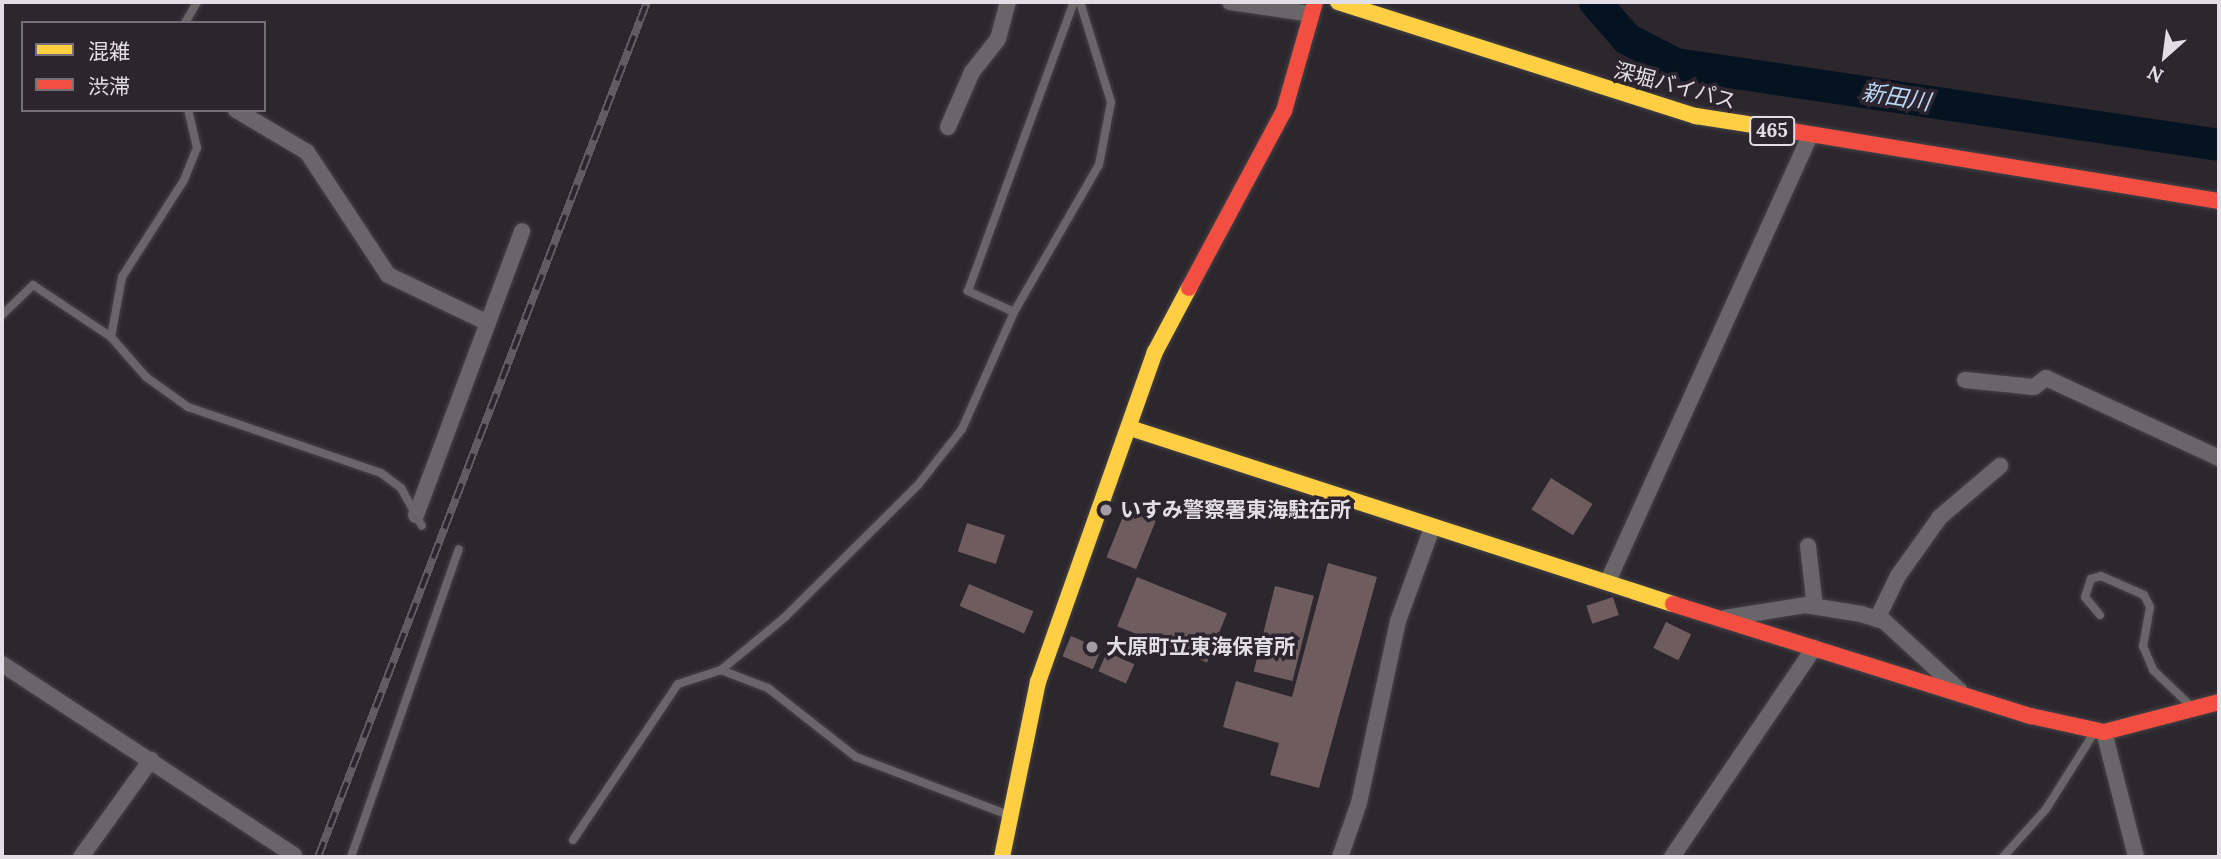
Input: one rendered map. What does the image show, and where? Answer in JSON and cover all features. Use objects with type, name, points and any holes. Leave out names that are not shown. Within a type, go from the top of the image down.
[{"type":"main road","name":"深堀バイパス","points":[[1338,2],[1630,98],[1809,136],[2219,201]]},
{"type":"main road","points":[[1002,857],[1038,682],[1155,352],[1284,111],[1313,8]]},
{"type":"main road","points":[[1130,428],[1432,528],[1608,581],[1964,695],[2100,731],[2219,702]]},
{"type":"street","points":[[948,127],[972,72],[998,39],[1008,2]]},
{"type":"street","points":[[1230,2],[1313,8]]},
{"type":"street","points":[[239,112],[307,152],[388,275],[488,323]]},
{"type":"street","points":[[1608,581],[1809,136]]},
{"type":"street","points":[[419,520],[522,231]]},
{"type":"street","points":[[1965,380],[2034,387],[2046,378],[2219,458]]},
{"type":"street","points":[[1877,619],[1898,576],[1940,517],[2000,466]]},
{"type":"street","points":[[1340,857],[1359,803],[1398,621],[1432,528]]},
{"type":"street","points":[[1808,546],[1815,607]]},
{"type":"street","points":[[1724,619],[1815,607],[1877,619],[1964,695]]},
{"type":"street","points":[[1672,857],[1814,648]]},
{"type":"street","points":[[2,664],[293,855]]},
{"type":"street","points":[[2100,731],[2136,857]]},
{"type":"street","points":[[81,857],[150,760]]},
{"type":"lane","points":[[187,21],[197,2]]},
{"type":"lane","points":[[1014,312],[968,291],[1074,2]]},
{"type":"lane","points":[[573,840],[658,706],[678,684],[721,670],[811,593],[918,485],[962,429],[1014,312],[1099,165],[1111,102],[1080,2]]},
{"type":"lane","points":[[111,337],[122,277],[184,180],[197,148],[188,112]]},
{"type":"lane","points":[[2,314],[33,285],[111,337],[146,377],[188,407],[381,473],[401,488],[419,520]]},
{"type":"lane","points":[[351,857],[459,549]]},
{"type":"lane","points":[[2100,615],[2085,597],[2091,579],[2101,576],[2144,595],[2150,607],[2143,646],[2153,670],[2195,709]]},
{"type":"lane","points":[[721,670],[768,688],[856,757],[1010,815]]},
{"type":"lane","points":[[2003,857],[2046,808],[2100,731]]},
{"type":"building","points":[[1551,478],[1593,504],[1573,535],[1531,509]]},
{"type":"building","points":[[1126,509],[1156,521],[1136,569],[1107,557]]},
{"type":"building","points":[[967,523],[1005,535],[996,564],[958,552]]},
{"type":"building","points":[[1328,563],[1377,577],[1319,788],[1270,775],[1279,743],[1223,727],[1236,681],[1292,697]]},
{"type":"building","points":[[1137,577],[1227,613],[1207,662],[1117,626]]},
{"type":"building","points":[[969,584],[1033,611],[1024,633],[960,606]]},
{"type":"building","points":[[1275,586],[1314,596],[1293,681],[1254,671]]},
{"type":"building","points":[[1613,597],[1619,615],[1592,624],[1586,606]]},
{"type":"building","points":[[1666,622],[1691,634],[1678,660],[1653,648]]},
{"type":"building","points":[[1071,636],[1101,649],[1093,669],[1062,656]]},
{"type":"building","points":[[1107,652],[1134,664],[1126,683],[1098,671]]},
{"type":"waterway","name":"新田川","points":[[1595,2],[1627,39],[1676,64],[2219,145]]},
{"type":"railway","points":[[318,857],[647,2]]},
{"type":"traffic: slow","points":[[1338,2],[1696,116],[1779,129]]},
{"type":"traffic: slow","points":[[1002,857],[1038,682],[1155,352],[1189,288]]},
{"type":"traffic: slow","points":[[1130,428],[1673,604]]},
{"type":"traffic: jam","points":[[1189,288],[1284,111],[1315,2]]},
{"type":"traffic: jam","points":[[1779,129],[2219,201]]},
{"type":"traffic: jam","points":[[1673,604],[2031,716],[2104,732],[2219,702]]},
{"type":"place","name":"いすみ警察署東海駐在所","points":[[1106,510]]},
{"type":"place","name":"大原町立東海保育所","points":[[1092,647]]}]
